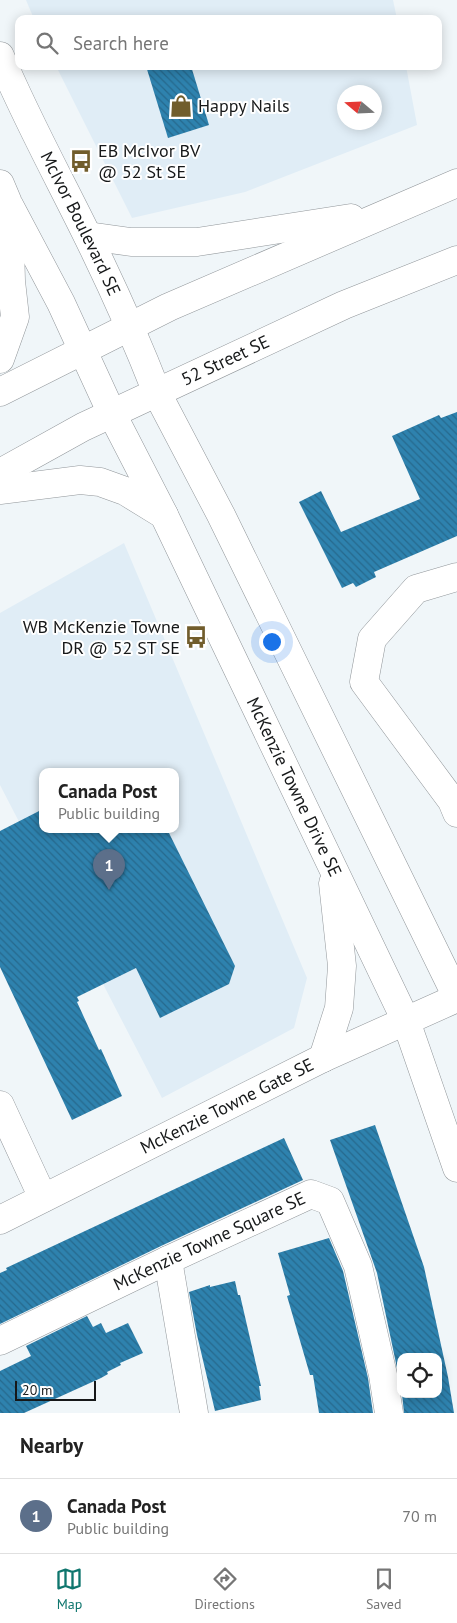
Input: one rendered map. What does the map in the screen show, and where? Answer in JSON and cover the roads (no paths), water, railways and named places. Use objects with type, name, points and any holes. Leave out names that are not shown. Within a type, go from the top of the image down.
[{"type":"street","name":"McIvor Boulevard SE","points":[[0,56],[18,98],[131,326],[157,393]]},
{"type":"street","points":[[0,392],[182,301],[457,183]]},
{"type":"street","points":[[4,193],[61,303],[112,414]]},
{"type":"street","points":[[0,359],[15,317],[4,193]]},
{"type":"street","points":[[88,236],[131,242],[197,242],[386,213]]},
{"type":"street","name":"52 Street SE","points":[[0,474],[83,427],[344,305],[457,260]]},
{"type":"street","points":[[157,393],[221,515],[457,998]]},
{"type":"street","name":"McKenzie Towne Drive SE","points":[[112,414],[164,515],[406,1021],[457,1168]]},
{"type":"street","points":[[0,490],[80,480],[100,482],[125,491],[164,515]]},
{"type":"street","points":[[457,577],[416,588],[372,639],[364,682],[452,801],[457,813]]},
{"type":"street","points":[[323,1058],[339,1008],[342,966],[330,859]]},
{"type":"street","name":"McKenzie Towne Gate SE","points":[[0,1220],[323,1058],[457,998]]},
{"type":"street","points":[[0,1105],[43,1198]]},
{"type":"street","name":"McKenzie Towne Square SE","points":[[0,1341],[311,1194],[330,1201],[358,1266],[383,1375],[389,1413]]},
{"type":"street","points":[[168,1260],[194,1413]]},
{"type":"place","name":"Happy Nails","points":[[181,106]]},
{"type":"place","name":"EB McIvor BV @ 52 St SE","points":[[81,161]]},
{"type":"place","name":"WB McKenzie Towne DR @ 52 ST SE","points":[[196,637]]},
{"type":"place","name":"Canada Post","points":[[109,890]]}]
